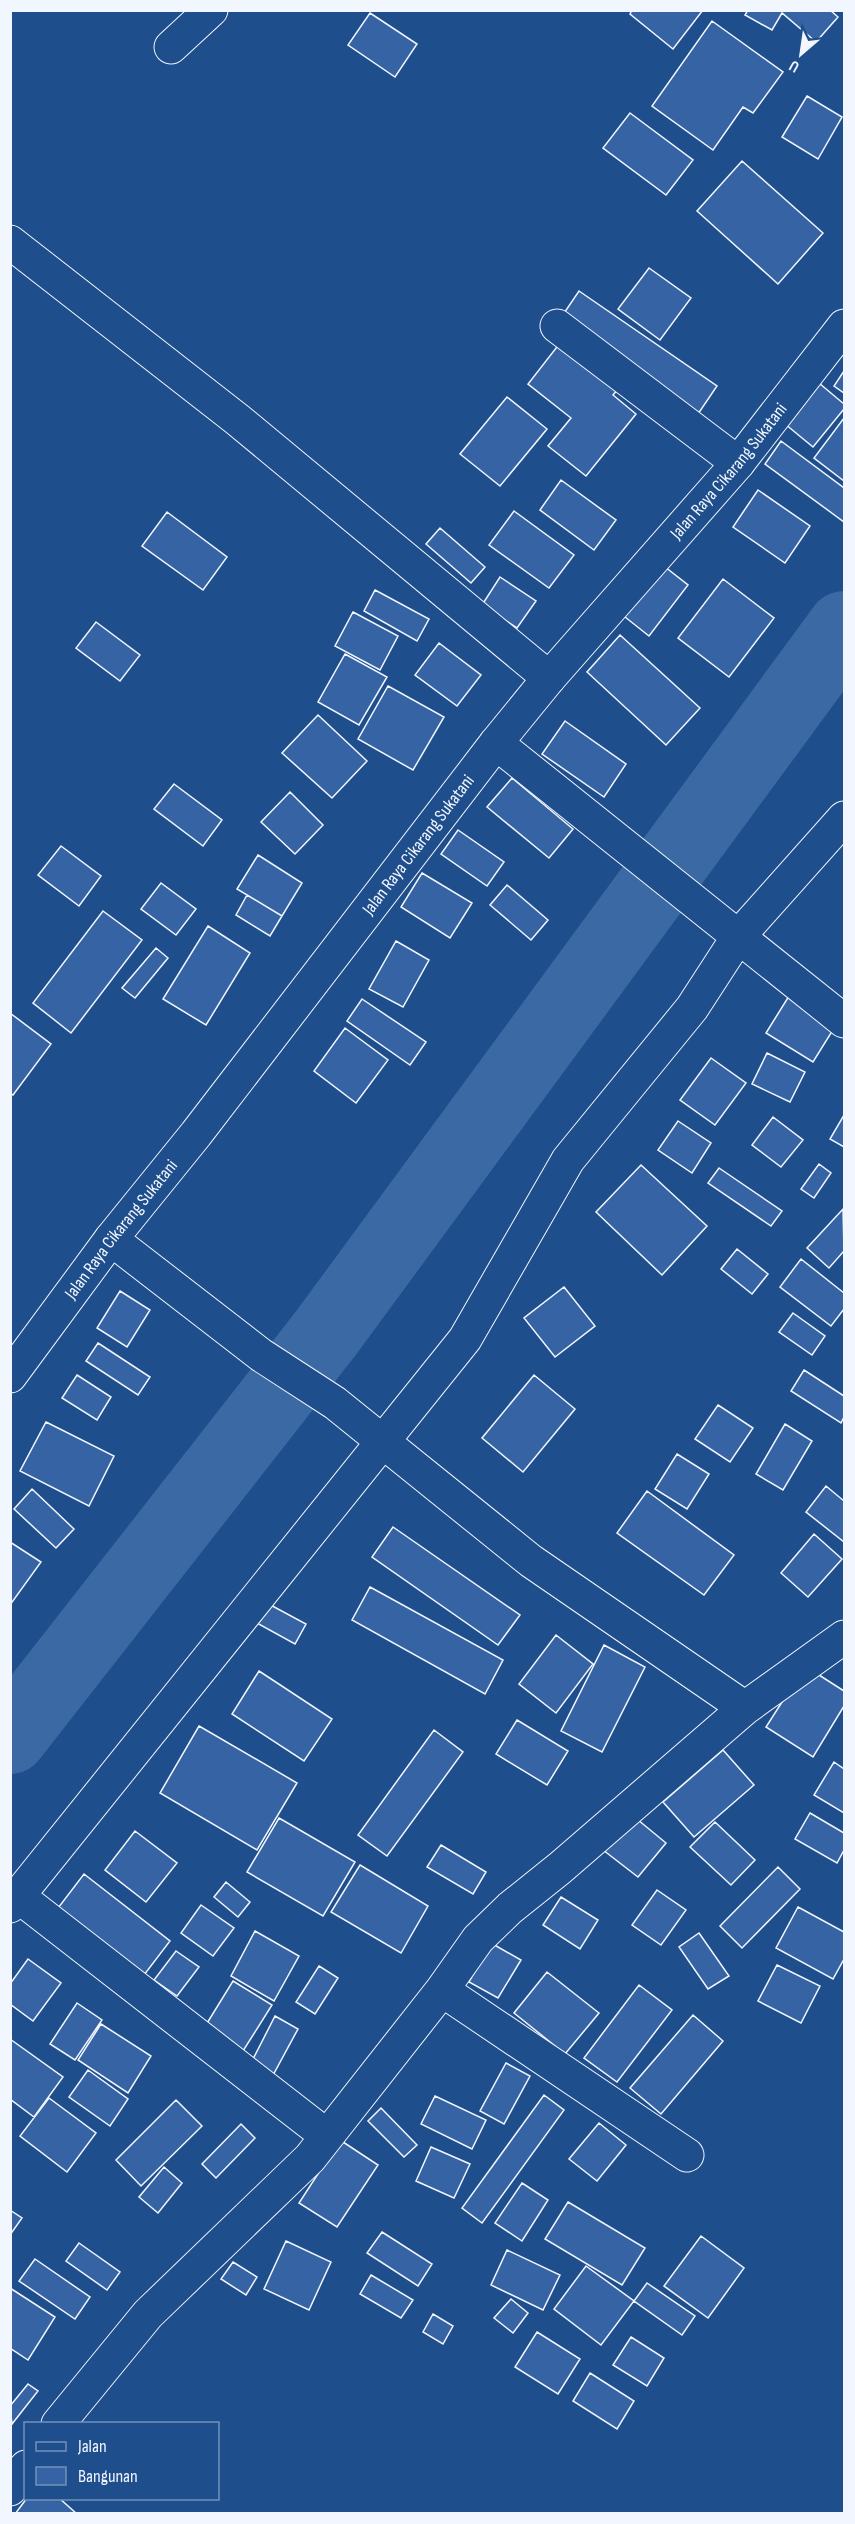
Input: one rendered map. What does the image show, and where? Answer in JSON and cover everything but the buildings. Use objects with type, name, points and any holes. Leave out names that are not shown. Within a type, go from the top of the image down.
[{"type":"street","points":[[171,47],[210,10]]},
{"type":"street","points":[[10,242],[238,420],[549,678]]},
{"type":"street","points":[[557,326],[738,463]]},
{"type":"street","name":"Jalan Raya Cikarang Sukatani","points":[[10,1376],[111,1239],[196,1134],[496,743],[549,678],[738,463],[844,326]]},
{"type":"street","points":[[496,743],[844,1021]]},
{"type":"street","points":[[327,2136],[14,1901],[465,1339],[568,1160],[692,1008],[732,932],[844,818]]},
{"type":"street","points":[[111,1239],[261,1355],[335,1403],[531,1561],[745,1708]]},
{"type":"street","points":[[60,2422],[148,2314],[310,2158],[442,1990],[478,1939],[510,1908],[560,1868],[745,1708],[844,1638]]},
{"type":"street","points":[[442,1990],[687,2154]]},
{"type":"street","points":[[10,2489],[24,2470]]},
{"type":"waterway","points":[[10,1737],[326,1333],[844,628]]}]
